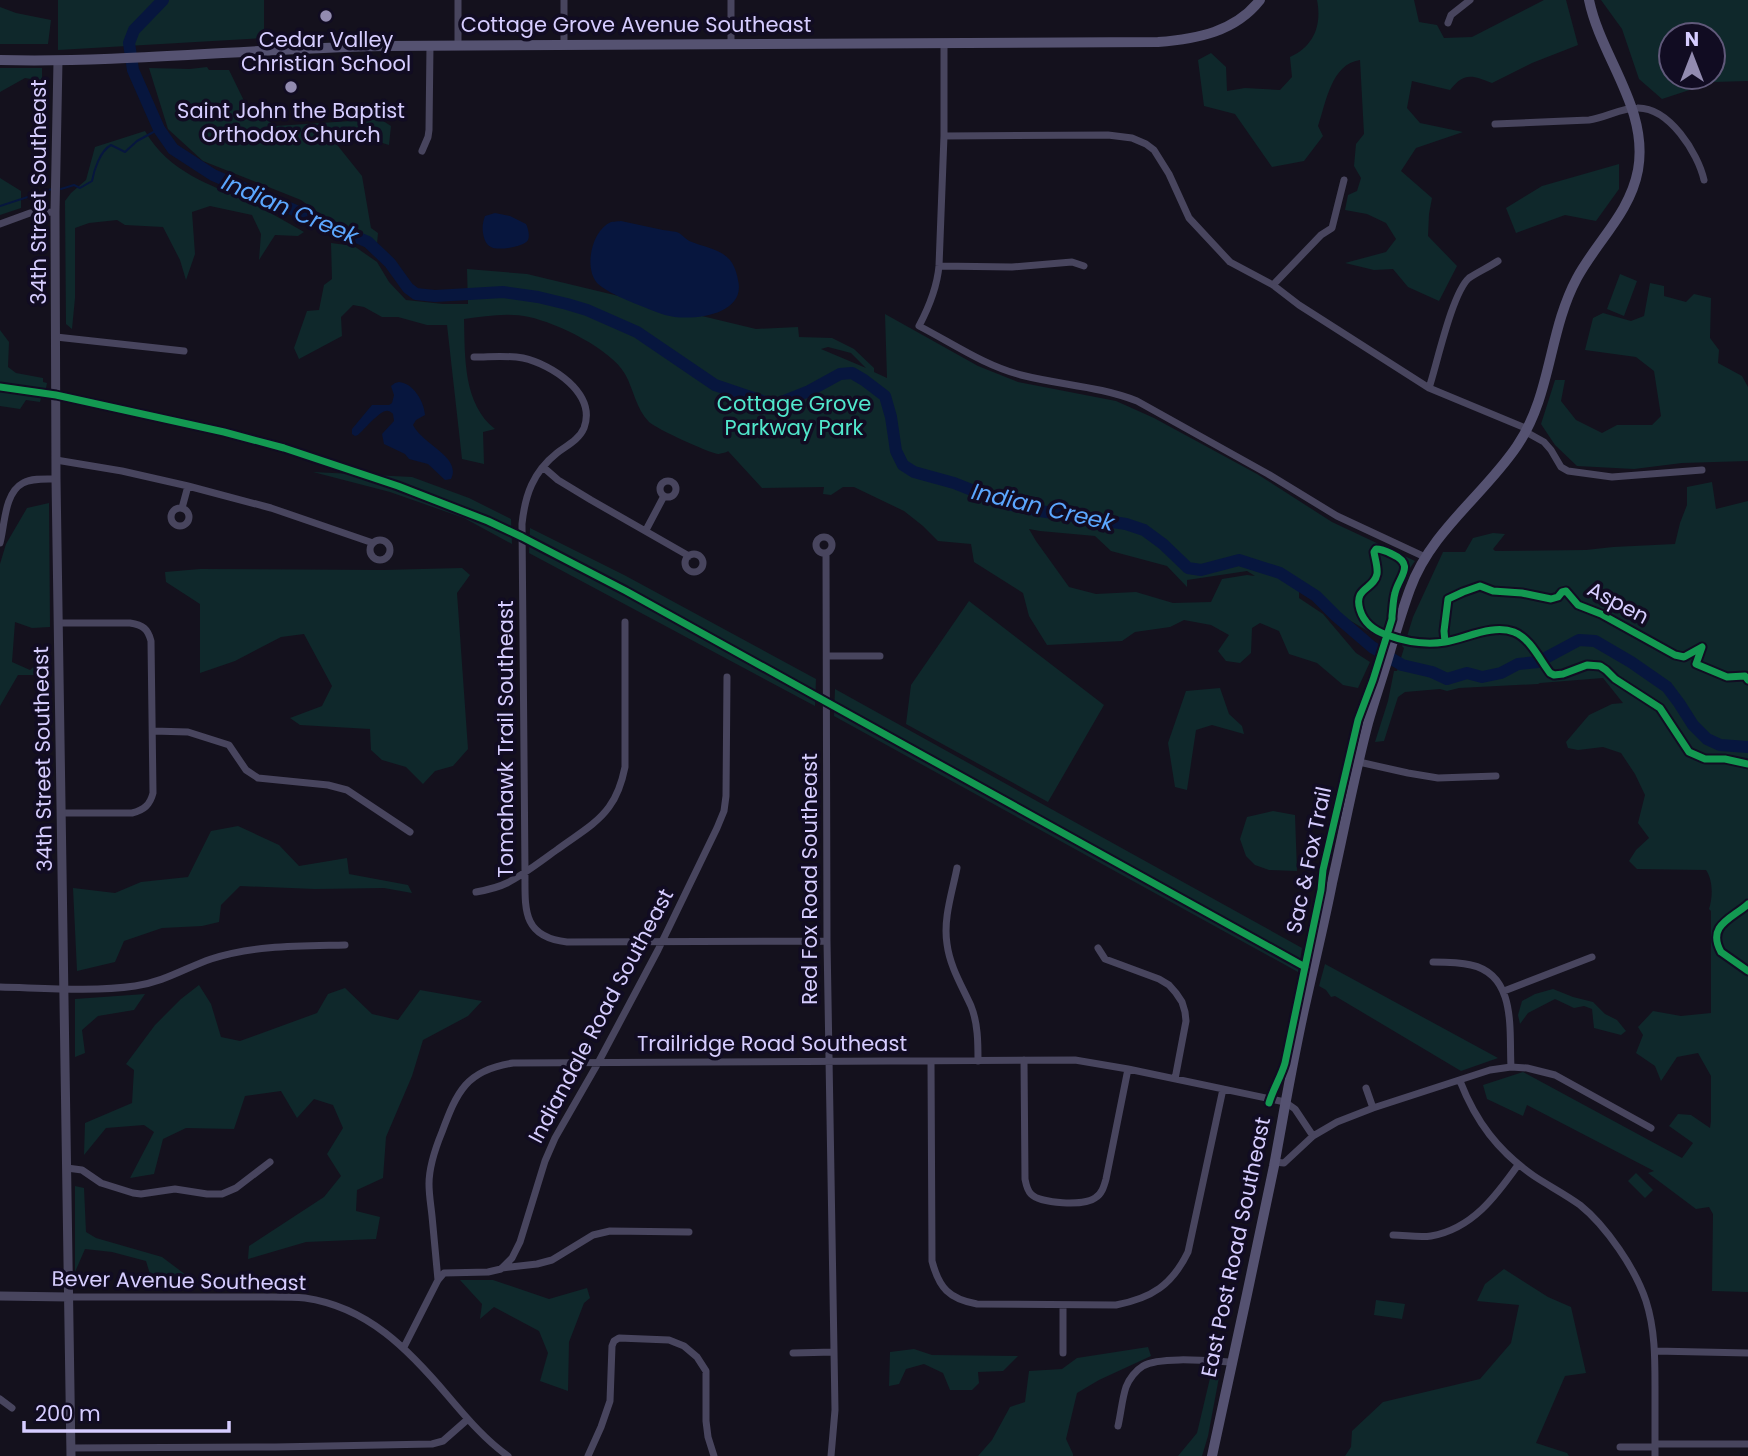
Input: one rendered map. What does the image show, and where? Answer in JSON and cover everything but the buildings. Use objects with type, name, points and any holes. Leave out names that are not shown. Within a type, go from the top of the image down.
[{"type":"main road","name":"Cottage Grove Avenue Southeast","points":[[0,60],[58,61],[310,48],[430,45],[1179,41],[1220,31],[1244,16],[1260,0]]},
{"type":"main road","name":"East Post Road Southeast","points":[[1212,1456],[1359,762],[1399,621],[1411,585],[1425,557],[1444,531],[1499,471],[1527,430],[1542,395],[1560,321],[1574,283],[1621,213],[1636,179],[1640,144],[1633,108],[1600,37],[1589,0]]},
{"type":"street","points":[[458,0],[458,45]]},
{"type":"street","points":[[564,0],[564,45]]},
{"type":"street","points":[[730,44],[731,0]]},
{"type":"street","points":[[1448,23],[1451,15],[1471,0]]},
{"type":"street","points":[[943,43],[938,281],[919,326],[990,364],[1019,375],[1118,394],[1137,401],[1337,516],[1425,557]]},
{"type":"street","points":[[422,151],[429,130],[430,45]]},
{"type":"street","name":"34th Street Southeast","points":[[58,61],[55,212],[56,479],[71,1452]]},
{"type":"street","points":[[1494,124],[1600,119],[1633,108],[1643,108],[1660,115],[1681,135],[1696,158],[1704,180]]},
{"type":"street","points":[[943,136],[1108,135],[1140,141],[1160,157],[1189,218],[1230,262],[1273,285],[1310,312],[1429,388],[1527,430],[1544,442],[1568,471],[1612,477],[1702,470]]},
{"type":"street","points":[[1273,285],[1332,228],[1344,180]]},
{"type":"street","points":[[0,224],[30,213],[55,212]]},
{"type":"street","points":[[1429,388],[1454,304],[1462,288],[1469,279],[1498,261]]},
{"type":"street","points":[[939,266],[1013,267],[1072,262],[1084,266]]},
{"type":"street","points":[[56,337],[184,351]]},
{"type":"street","name":"Tomahawk Trail Southeast","points":[[474,357],[507,356],[540,364],[556,372],[578,391],[586,416],[584,428],[577,439],[542,467],[528,490],[524,506],[525,908],[529,919],[542,934],[553,941],[567,943],[827,941]]},
{"type":"street","points":[[56,395],[284,448]]},
{"type":"street","points":[[56,460],[188,486],[271,508],[373,543]]},
{"type":"street","points":[[542,467],[580,494],[689,556]]},
{"type":"street","points":[[0,543],[14,491],[22,483],[56,479]]},
{"type":"street","points":[[182,508],[188,486]]},
{"type":"street","points":[[646,530],[664,496]]},
{"type":"street","name":"Red Fox Road Southeast","points":[[826,554],[827,941],[835,1410],[831,1456]]},
{"type":"street","points":[[476,892],[492,889],[525,873],[597,821],[618,794],[625,767],[625,622]]},
{"type":"street","points":[[58,623],[130,623],[140,625],[148,631],[151,641],[153,731],[153,793],[150,803],[141,811],[132,813],[61,813]]},
{"type":"street","points":[[827,656],[880,656]]},
{"type":"street","name":"Indiandale Road Southeast","points":[[501,1269],[512,1258],[520,1242],[545,1161],[555,1138],[662,942],[717,828],[726,796],[727,677]]},
{"type":"street","points":[[153,731],[188,732],[229,745],[246,770],[258,778],[328,785],[347,790],[410,832]]},
{"type":"street","points":[[1359,762],[1438,778],[1496,776]]},
{"type":"street","points":[[957,868],[946,927],[947,946],[955,974],[972,1009],[977,1030],[978,1061]]},
{"type":"street","points":[[0,987],[121,988],[150,983],[209,960],[246,950],[282,946],[345,945]]},
{"type":"street","points":[[1098,948],[1105,959],[1159,979],[1176,993],[1186,1021],[1175,1079]]},
{"type":"street","points":[[1504,991],[1592,957]]},
{"type":"street","points":[[1433,962],[1471,964],[1485,969],[1497,980],[1504,991],[1509,1012],[1511,1067]]},
{"type":"street","points":[[1024,1060],[1025,1179],[1031,1195],[1047,1202],[1086,1202],[1096,1198],[1102,1190],[1128,1069]]},
{"type":"street","name":"Trailridge Road Southeast","points":[[438,1280],[429,1186],[436,1147],[453,1101],[474,1077],[498,1065],[1075,1060],[1285,1102]]},
{"type":"street","points":[[931,1061],[932,1261],[935,1274],[951,1295],[977,1304],[1116,1305],[1136,1301],[1155,1292],[1169,1281],[1180,1269],[1188,1252],[1223,1089]]},
{"type":"street","points":[[1274,1162],[1284,1163],[1313,1136],[1337,1122],[1490,1070],[1511,1067],[1555,1075],[1651,1128]]},
{"type":"street","points":[[1460,1081],[1469,1105],[1500,1148],[1518,1165],[1580,1206],[1614,1241],[1627,1261],[1646,1303],[1652,1327],[1655,1456]]},
{"type":"street","points":[[1366,1088],[1373,1108]]},
{"type":"street","points":[[1285,1102],[1295,1109],[1313,1136]]},
{"type":"street","points":[[67,1168],[82,1170],[101,1183],[133,1193],[175,1189],[222,1194],[236,1188],[270,1162]]},
{"type":"street","points":[[1393,1235],[1430,1236],[1470,1221],[1518,1165]]},
{"type":"street","points":[[404,1347],[444,1273],[488,1272],[537,1264],[552,1260],[593,1235],[610,1231],[689,1232]]},
{"type":"street","name":"Bever Avenue Southeast","points":[[0,1296],[305,1298],[331,1305],[383,1330],[404,1347],[468,1419],[508,1456]]},
{"type":"street","points":[[1063,1305],[1063,1353]]},
{"type":"street","points":[[588,1456],[610,1401],[612,1346],[619,1338],[669,1340],[684,1346],[697,1357],[706,1371],[706,1421],[714,1456]]},
{"type":"street","points":[[1654,1351],[1748,1353]]},
{"type":"street","points":[[793,1353],[834,1352]]},
{"type":"street","points":[[1118,1426],[1126,1386],[1143,1366],[1169,1361],[1232,1362]]},
{"type":"street","points":[[0,1399],[12,1408]]},
{"type":"street","points":[[71,1452],[174,1447],[432,1444],[443,1441],[468,1419]]},
{"type":"street","points":[[1620,1447],[1748,1444]]},
{"type":"street","points":[[174,1447],[174,1456]]},
{"type":"street","points":[[275,1447],[275,1456]]},
{"type":"green space","points":[[58,0],[264,0],[264,38],[58,50]]},
{"type":"green space","points":[[1317,0],[1414,0],[1419,22],[1437,25],[1444,38],[1472,37],[1544,0],[1566,0],[1578,45],[1532,63],[1492,83],[1469,77],[1460,80],[1450,90],[1412,81],[1407,108],[1420,123],[1463,132],[1416,148],[1401,171],[1432,198],[1428,236],[1457,266],[1439,301],[1408,287],[1393,269],[1374,270],[1345,263],[1386,252],[1396,239],[1386,223],[1367,214],[1345,210],[1348,195],[1357,191],[1361,178],[1354,166],[1356,144],[1364,134],[1360,60],[1342,69],[1331,86],[1318,126],[1323,136],[1304,161],[1272,167],[1235,114],[1204,106],[1198,60],[1211,53],[1226,67],[1227,91],[1245,88],[1280,90],[1292,77],[1290,57],[1305,47],[1314,34],[1318,18]]},
{"type":"green space","points":[[1601,0],[1748,0],[1748,81],[1727,82],[1727,21],[1657,21],[1657,91],[1686,91],[1662,99],[1639,79],[1622,29]]},
{"type":"green space","points":[[0,7],[51,20],[48,44],[0,44]]},
{"type":"green space","points":[[207,67],[209,70],[229,70],[247,107],[276,126],[380,119],[391,126],[389,145],[340,130],[330,136],[362,176],[371,228],[378,233],[376,255],[301,200],[203,161],[168,129],[149,68]]},
{"type":"green space","points":[[0,68],[42,68],[42,81],[25,78],[0,92]]},
{"type":"green space","points":[[145,131],[166,157],[192,176],[258,206],[304,232],[298,236],[275,235],[259,260],[261,234],[252,215],[210,206],[192,212],[195,254],[186,280],[180,260],[163,227],[125,225],[117,220],[89,223],[75,228],[72,329],[66,324],[65,201],[86,180],[95,147]]},
{"type":"green space","points":[[1619,164],[1619,189],[1596,221],[1565,215],[1516,233],[1506,208],[1542,186]]},
{"type":"green space","points":[[0,178],[21,191],[21,208],[0,215]]},
{"type":"green space","name":"Cottage Grove Parkway Park","points":[[331,243],[354,246],[377,262],[389,282],[406,300],[468,304],[467,269],[527,274],[756,329],[798,327],[799,337],[832,338],[854,349],[874,368],[874,372],[887,378],[885,314],[978,366],[1018,382],[1116,401],[1154,418],[1257,474],[1332,522],[1415,561],[1398,585],[1381,639],[1299,590],[1299,598],[1323,614],[1356,653],[1370,662],[1358,688],[1343,685],[1317,663],[1289,654],[1279,631],[1260,623],[1252,628],[1251,653],[1240,663],[1226,661],[1218,651],[1229,635],[1211,625],[1184,620],[1170,627],[1135,632],[1122,641],[1047,645],[1029,616],[1023,593],[974,562],[971,544],[938,541],[904,511],[854,487],[843,487],[831,495],[823,494],[824,487],[762,488],[728,451],[713,453],[649,422],[641,411],[625,374],[608,355],[582,338],[541,320],[505,315],[464,319],[466,364],[471,393],[485,419],[495,429],[483,432],[484,464],[462,459],[447,325],[427,325],[398,317],[382,317],[364,307],[353,305],[341,317],[342,336],[299,359],[294,348],[307,311],[319,310],[324,285],[332,279]],"holes":[[[828,347],[851,353],[866,368],[821,349]],[[1029,529],[1095,536],[1111,551],[1167,566],[1187,587],[1187,580],[1247,571],[1255,576],[1222,579],[1211,602],[1173,603],[1136,592],[1096,594],[1069,587]]]},
{"type":"green space","points":[[1620,274],[1637,281],[1624,316],[1607,309]]},
{"type":"green space","points":[[1650,283],[1664,286],[1664,296],[1686,302],[1694,294],[1711,298],[1710,338],[1719,350],[1718,363],[1742,376],[1748,387],[1748,461],[1682,463],[1634,469],[1577,466],[1555,445],[1541,424],[1555,380],[1565,380],[1561,401],[1576,420],[1602,433],[1617,425],[1652,425],[1661,416],[1654,371],[1636,357],[1585,350],[1593,318],[1603,313],[1631,321],[1644,316]]},
{"type":"green space","points":[[0,330],[9,342],[8,367],[16,373],[43,378],[43,382],[47,383],[44,399],[41,398],[40,402],[26,400],[20,409],[0,406]]},
{"type":"green space","points":[[313,472],[412,477],[469,498],[511,519],[512,544],[464,518],[390,492]]},
{"type":"green space","points":[[1712,482],[1716,509],[1748,501],[1748,1292],[1712,1291],[1713,1214],[1709,1207],[1696,1209],[1648,1173],[1654,1171],[1527,1105],[1523,1116],[1487,1099],[1483,1085],[1523,1072],[1682,1158],[1693,1143],[1669,1126],[1678,1114],[1691,1115],[1710,1128],[1711,1076],[1698,1053],[1677,1057],[1661,1081],[1655,1066],[1636,1053],[1643,1035],[1638,1027],[1653,1011],[1681,1016],[1711,1013],[1710,879],[1706,870],[1637,869],[1629,861],[1649,838],[1638,823],[1645,795],[1635,774],[1621,753],[1603,747],[1578,750],[1568,748],[1566,742],[1589,715],[1612,704],[1623,703],[1603,678],[1405,692],[1398,697],[1384,741],[1375,742],[1394,671],[1397,671],[1404,648],[1403,643],[1443,552],[1465,552],[1473,538],[1493,533],[1505,534],[1493,549],[1495,551],[1586,550],[1675,544],[1687,505],[1687,487]]},
{"type":"green space","points":[[49,503],[50,627],[32,628],[15,622],[12,662],[30,670],[50,653],[51,675],[18,675],[0,706],[0,564],[6,544],[27,508]]},
{"type":"green space","points":[[530,528],[626,576],[816,679],[815,706],[529,553]]},
{"type":"green space","points":[[462,568],[470,575],[457,593],[468,749],[453,766],[435,771],[423,784],[406,767],[382,760],[371,750],[370,729],[300,725],[290,718],[322,706],[332,686],[304,634],[281,637],[235,661],[200,673],[200,604],[166,582],[165,572],[200,569]]},
{"type":"green space","points":[[969,601],[1104,705],[1048,802],[906,724],[911,685]]},
{"type":"green space","points":[[1220,688],[1229,714],[1242,726],[1244,734],[1212,725],[1196,730],[1187,790],[1175,787],[1168,743],[1186,691]]},
{"type":"green space","points":[[835,689],[1302,948],[1298,972],[834,716]]},
{"type":"green space","points":[[1273,811],[1295,815],[1297,871],[1269,870],[1255,865],[1246,856],[1240,839],[1247,817]]},
{"type":"green space","points":[[238,826],[279,845],[299,866],[347,858],[349,874],[408,885],[412,893],[384,888],[240,886],[221,905],[219,922],[202,926],[162,928],[124,941],[115,962],[77,971],[73,888],[115,893],[141,882],[188,877],[211,831]]},
{"type":"green space","points":[[1325,964],[1498,1058],[1461,1071],[1335,996],[1331,997],[1319,986]]},
{"type":"green space","points":[[199,985],[211,1004],[221,1037],[240,1041],[317,1013],[328,994],[345,988],[372,1014],[398,1020],[420,990],[482,1001],[468,1016],[423,1040],[412,1076],[386,1137],[383,1178],[357,1190],[356,1211],[380,1217],[376,1239],[306,1242],[248,1259],[249,1246],[324,1197],[341,1176],[327,1154],[343,1128],[333,1105],[314,1099],[297,1118],[281,1091],[245,1096],[234,1129],[186,1128],[163,1139],[154,1174],[130,1178],[154,1132],[144,1125],[106,1128],[84,1155],[85,1123],[132,1103],[134,1070],[126,1064],[155,1025]]},
{"type":"green space","points":[[1553,989],[1593,1002],[1605,1014],[1617,1020],[1626,1031],[1621,1035],[1594,1028],[1592,1009],[1584,1006],[1574,1008],[1555,999],[1528,1013],[1520,1024],[1518,1015],[1522,1001]]},
{"type":"green space","points":[[145,994],[134,1010],[98,1016],[82,1030],[85,1053],[75,1057],[75,999]]},
{"type":"green space","points":[[1636,1173],[1653,1190],[1645,1198],[1628,1181]]},
{"type":"green space","points":[[75,1186],[84,1188],[86,1232],[96,1238],[162,1257],[198,1284],[153,1284],[146,1261],[112,1252],[85,1249],[75,1272]]},
{"type":"green space","points":[[1504,1269],[1548,1297],[1571,1307],[1586,1373],[1565,1376],[1536,1443],[1569,1456],[1345,1456],[1351,1447],[1352,1431],[1383,1402],[1480,1379],[1511,1343],[1519,1305],[1477,1301],[1485,1284]]},
{"type":"green space","points":[[460,1280],[493,1280],[549,1299],[587,1288],[590,1298],[584,1303],[569,1342],[568,1391],[540,1381],[548,1353],[539,1331],[494,1307],[480,1319],[482,1304]]},
{"type":"green space","points":[[1376,1300],[1405,1304],[1402,1319],[1374,1315]]},
{"type":"green space","points":[[1148,1347],[1151,1356],[1077,1393],[1066,1439],[1073,1456],[978,1456],[992,1440],[1010,1407],[1025,1402],[1029,1371],[1062,1369],[1077,1358]]},
{"type":"green space","points":[[914,1349],[932,1355],[1018,1356],[1003,1371],[978,1372],[979,1383],[972,1390],[950,1390],[943,1373],[924,1364],[906,1369],[899,1384],[889,1386],[890,1352]]},
{"type":"green space","points":[[1220,1372],[1202,1456],[1178,1456],[1197,1433],[1211,1374]]},
{"type":"water","points":[[495,213],[510,216],[526,224],[528,240],[510,248],[489,246],[484,237],[483,222],[485,216]]},
{"type":"water","points":[[621,221],[677,232],[690,241],[726,256],[733,264],[738,280],[738,292],[734,302],[714,314],[675,317],[640,306],[602,287],[597,283],[591,268],[594,241],[604,227],[611,222]]},
{"type":"water","points":[[399,382],[413,389],[420,399],[425,415],[413,425],[451,464],[451,479],[445,480],[428,464],[409,459],[405,454],[384,444],[382,434],[394,421],[393,414],[389,411],[381,413],[358,435],[352,434],[352,429],[372,405],[392,403],[394,395],[391,386]]},
{"type":"waterway","name":"Indian Creek","points":[[163,0],[134,30],[129,43],[133,70],[159,129],[173,149],[213,175],[368,242],[416,294],[435,296],[503,292],[538,297],[587,310],[637,332],[715,385],[768,403],[779,403],[840,374],[852,373],[885,396],[896,451],[903,465],[914,472],[954,483],[1007,504],[1126,524],[1144,530],[1188,568],[1201,570],[1239,560],[1280,573],[1316,596],[1372,647],[1402,665],[1432,672],[1447,679],[1467,673],[1482,677],[1501,673],[1518,664],[1538,662],[1579,640],[1595,641],[1667,687],[1693,725],[1707,739],[1720,745],[1748,747]]},
{"type":"waterway","points":[[61,189],[74,185],[80,188],[92,181],[101,156],[111,145],[125,152],[137,141],[159,129]]},
{"type":"waterway","points":[[0,206],[52,189]]},
{"type":"cycle path","points":[[0,387],[56,395],[284,448],[398,486],[488,521],[626,591],[1305,967]]},
{"type":"cycle path","name":"Sac & Fox Trail","points":[[1269,1103],[1285,1063],[1323,870],[1358,720],[1373,680],[1392,619],[1393,601],[1405,567],[1399,558],[1376,549],[1374,552],[1377,574],[1359,597],[1359,603],[1364,619],[1378,631],[1387,635],[1394,637],[1401,639],[1430,643],[1489,631],[1514,632],[1530,644],[1554,675],[1587,665],[1600,666],[1606,670],[1615,679],[1660,708],[1689,752],[1705,759],[1725,759],[1748,764]]},
{"type":"cycle path","name":"Aspen","points":[[1445,642],[1448,599],[1463,592],[1480,586],[1493,591],[1551,599],[1566,591],[1578,605],[1601,614],[1675,655],[1684,657],[1702,647],[1696,664],[1727,677],[1745,676],[1748,680]]},
{"type":"cycle path","points":[[1748,904],[1723,923],[1717,935],[1721,952],[1748,971]]},
{"type":"place","name":"Cedar Valley Christian School","points":[[326,16]]},
{"type":"place","name":"Saint John the Baptist Orthodox Church","points":[[291,87]]}]
